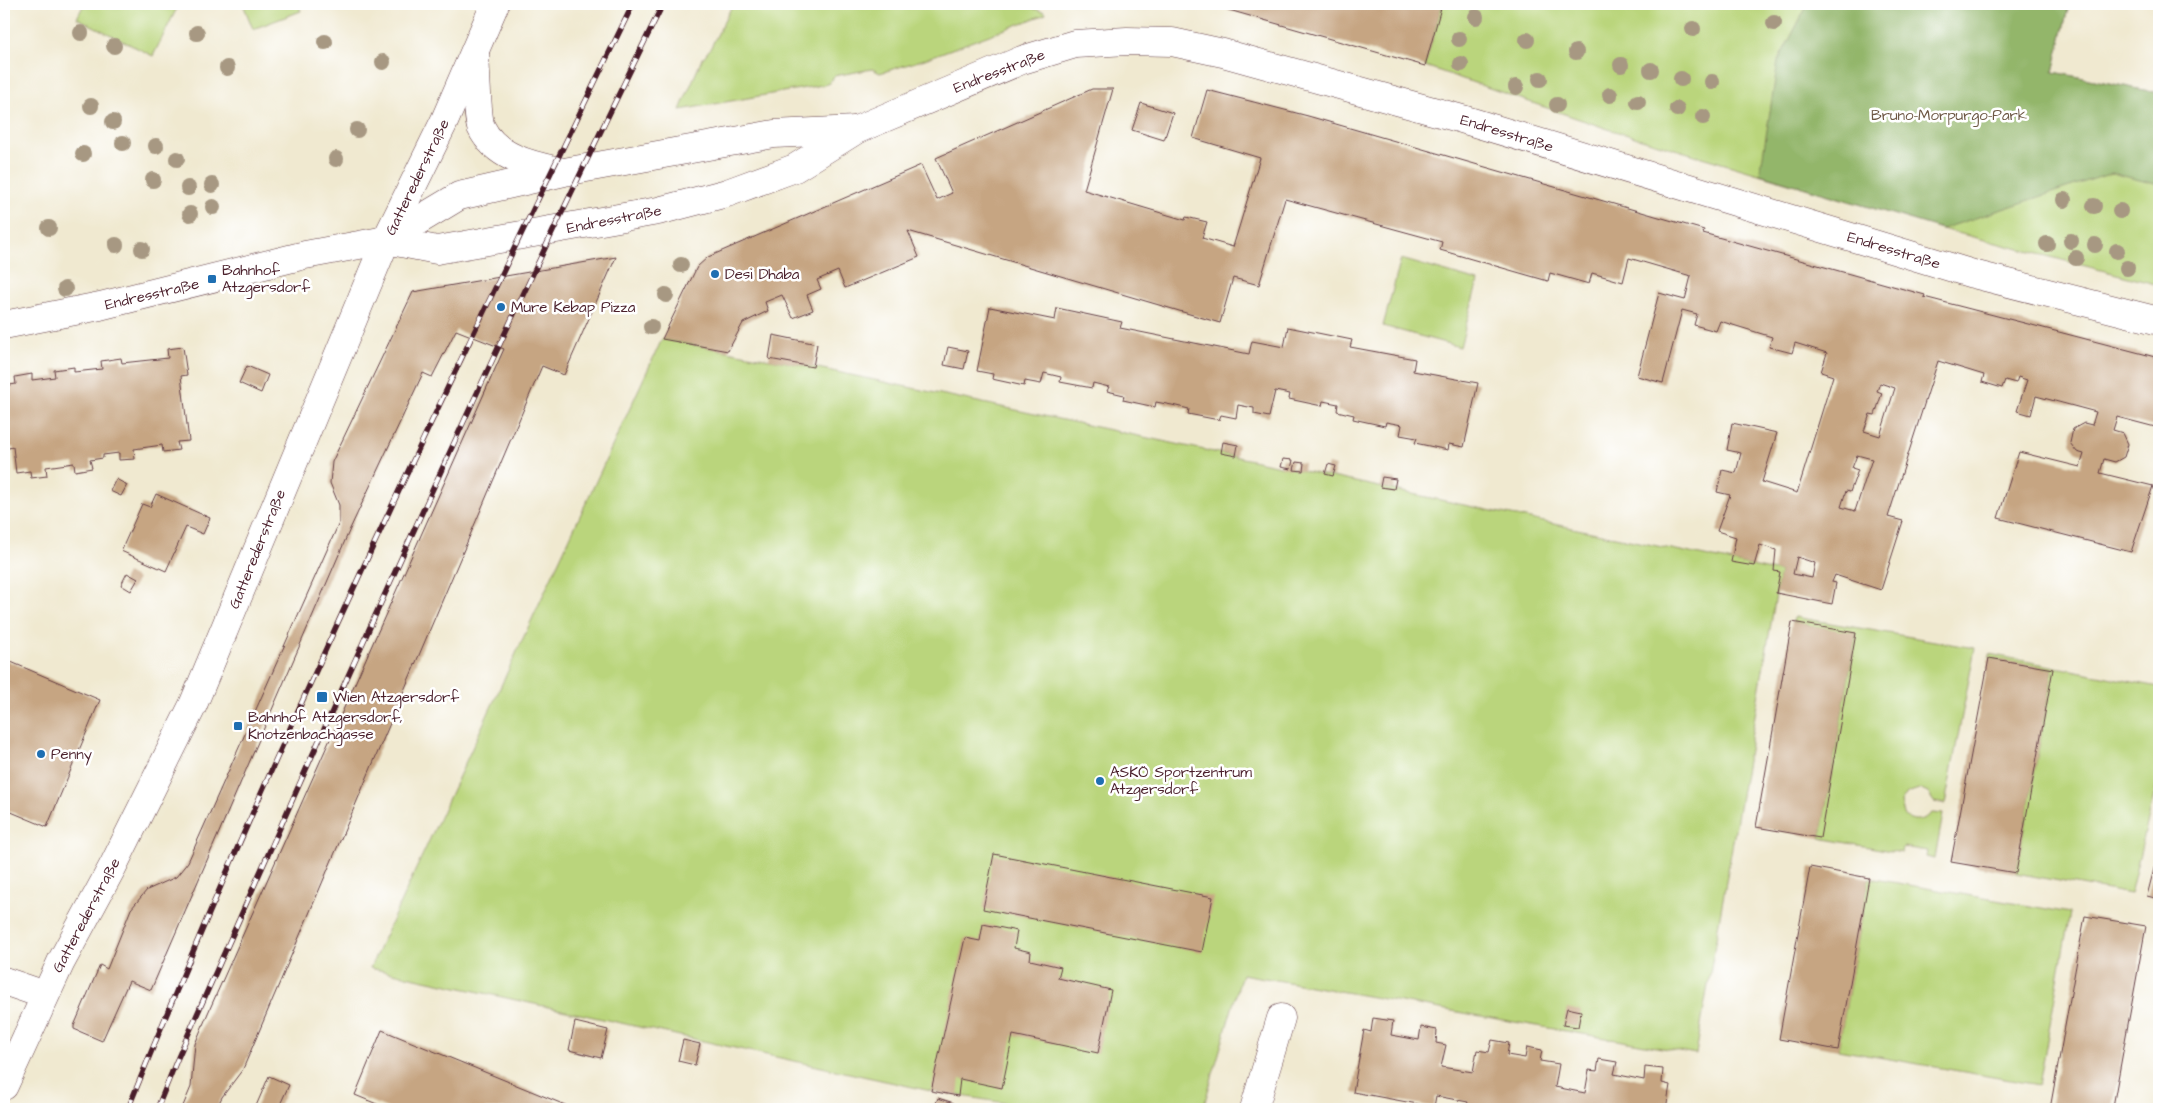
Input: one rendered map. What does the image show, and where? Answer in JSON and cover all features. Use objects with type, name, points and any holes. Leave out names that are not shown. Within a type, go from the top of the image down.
[{"type":"street","name":"Gatterederstraße","points":[[4,1086],[45,995],[113,866],[193,705],[386,240],[444,122],[495,4]]},
{"type":"street","name":"Endresstraße","points":[[386,240],[437,250],[658,211],[727,193],[795,168],[856,130],[1022,60],[1075,44],[1127,40],[1172,42],[1224,53],[1462,119],[1973,274],[2159,321]]},
{"type":"street","points":[[475,50],[480,126],[485,133],[498,150],[534,166],[564,172]]},
{"type":"street","name":"Endresstraße","points":[[4,325],[100,306],[305,255],[386,240],[459,196],[564,172],[774,134],[856,130]]},
{"type":"street","points":[[4,981],[45,995]]},
{"type":"street","points":[[1254,1109],[1281,1018]]},
{"type":"green space","points":[[84,4],[179,4],[153,56],[77,18]]},
{"type":"green space","points":[[243,4],[298,4],[301,11],[253,29]]},
{"type":"green space","points":[[733,4],[1020,4],[1045,12],[1046,14],[922,60],[880,73],[872,69],[834,76],[828,84],[680,110],[702,59],[710,49]]},
{"type":"green space","name":"Bruno-Morpurgo-Park","points":[[1442,4],[2069,4],[2053,72],[2159,93],[2159,285],[1942,229],[1608,129],[1425,66]]},
{"type":"green space","points":[[1808,4],[2069,4],[2053,72],[2159,93],[2159,185],[2112,173],[1942,229],[1760,174],[1778,61]]},
{"type":"green space","points":[[1401,259],[1478,281],[1460,347],[1383,326]]},
{"type":"green space","name":"ASKÖ Sportzentrum Atzgersdorf","points":[[662,339],[813,367],[1780,572],[1696,1054],[1242,974],[1204,1105],[1207,1109],[1042,1109],[931,1091],[370,968]]},
{"type":"green space","points":[[1795,617],[1975,648],[1945,804],[1934,802],[1928,793],[1919,789],[1907,793],[1901,802],[1904,815],[1907,818],[1918,820],[1926,818],[1932,813],[1943,814],[1935,859],[1926,857],[1927,851],[1903,847],[1902,853],[1820,838],[1856,634],[1792,622]]},
{"type":"green space","points":[[1989,654],[2159,687],[2159,775],[2130,894],[2016,873],[2053,669],[1989,658]]},
{"type":"green space","points":[[1869,878],[2070,913],[2039,1085],[1838,1050]]},
{"type":"building","points":[[1208,4],[1442,4],[1425,66]]},
{"type":"building","points":[[1092,89],[1113,89],[1084,190],[1185,220],[1186,217],[1207,222],[1202,238],[1233,247],[1260,158],[1193,138],[1207,90],[1308,116],[1704,230],[1703,233],[1925,295],[1924,297],[2159,358],[2159,428],[2117,417],[2113,430],[2123,433],[2128,444],[2124,457],[2115,462],[2104,459],[2100,473],[2153,486],[2131,552],[1998,518],[2019,452],[2080,467],[2084,454],[2077,452],[2070,443],[2073,429],[2084,423],[2092,425],[2096,412],[2036,396],[2031,415],[2017,411],[2027,380],[2018,377],[2016,383],[2005,380],[2002,388],[1982,382],[1984,375],[1938,361],[1888,517],[1903,521],[1881,590],[1835,575],[1832,582],[1836,583],[1832,604],[1776,593],[1780,572],[1774,571],[1776,550],[1760,545],[1754,566],[1731,562],[1736,537],[1717,531],[1730,495],[1717,492],[1722,470],[1736,473],[1741,453],[1727,450],[1732,423],[1777,433],[1762,482],[1797,493],[1833,376],[1821,372],[1827,353],[1795,343],[1792,353],[1769,347],[1772,337],[1720,321],[1716,331],[1694,325],[1697,314],[1682,310],[1663,383],[1637,376],[1659,293],[1685,300],[1691,276],[1629,258],[1623,282],[1592,273],[1589,284],[1550,273],[1548,281],[1440,250],[1442,242],[1285,199],[1259,285],[1233,278],[1220,323],[908,231],[919,257],[845,288],[838,271],[817,280],[821,289],[807,295],[813,310],[793,318],[782,295],[765,302],[768,311],[743,323],[728,351],[662,339],[697,267],[708,257],[921,165],[937,200],[952,193],[936,158]],"holes":[[[1880,383],[1895,388],[1880,436],[1864,431],[1870,414],[1875,415],[1882,393],[1877,391]],[[1857,455],[1872,459],[1855,511],[1841,507],[1846,491],[1850,492],[1858,470],[1852,468]],[[1797,557],[1815,563],[1812,578],[1793,574]]]},
{"type":"building","points":[[1141,103],[1173,113],[1164,140],[1132,130]]},
{"type":"building","points":[[616,257],[564,375],[542,366],[243,1069],[222,1097],[216,1109],[190,1109],[183,1106],[191,1087],[195,1044],[208,1013],[504,349],[456,330],[432,377],[423,373],[350,529],[151,990],[129,981],[102,1041],[74,1029],[74,1026],[100,965],[107,969],[131,909],[147,890],[176,877],[188,862],[339,523],[339,505],[330,483],[332,462],[413,292]]},
{"type":"building","points":[[990,307],[1055,320],[1057,308],[1122,322],[1120,328],[1249,354],[1252,341],[1284,347],[1288,327],[1352,340],[1350,347],[1415,359],[1413,371],[1478,383],[1464,447],[1449,444],[1448,450],[1415,443],[1417,438],[1400,435],[1402,425],[1386,422],[1385,426],[1353,419],[1354,415],[1337,411],[1338,404],[1323,401],[1322,406],[1289,399],[1290,394],[1275,391],[1269,417],[1254,414],[1254,408],[1238,405],[1236,418],[1221,415],[1219,420],[1188,414],[1189,409],[1172,405],[1156,402],[1155,407],[1123,400],[1124,395],[1107,391],[1109,387],[1093,383],[1092,388],[1060,382],[1061,377],[1044,373],[1041,384],[1025,381],[1024,386],[992,379],[993,374],[977,371]]},
{"type":"building","points":[[773,335],[817,344],[813,367],[769,359]]},
{"type":"building","points":[[183,347],[187,375],[181,376],[189,441],[177,442],[179,450],[163,452],[162,445],[134,449],[135,459],[119,460],[119,453],[103,455],[103,458],[90,460],[92,468],[75,471],[74,463],[46,467],[47,476],[31,478],[30,471],[16,473],[13,447],[4,449],[4,386],[16,384],[15,377],[32,374],[32,380],[55,377],[54,370],[74,367],[74,372],[102,369],[101,361],[121,358],[122,363],[168,358],[167,349]]},
{"type":"building","points":[[948,347],[968,351],[964,369],[944,365]]},
{"type":"building","points":[[247,366],[268,375],[261,393],[239,383]]},
{"type":"building","points":[[1223,442],[1238,445],[1236,456],[1221,453]]},
{"type":"building","points":[[1283,459],[1293,460],[1291,469],[1281,467]]},
{"type":"building","points":[[1296,462],[1304,463],[1303,471],[1294,470]]},
{"type":"building","points":[[1328,464],[1336,466],[1333,476],[1325,474]]},
{"type":"building","points":[[1382,477],[1396,479],[1394,489],[1380,487]]},
{"type":"building","points":[[116,479],[127,485],[121,496],[110,491]]},
{"type":"building","points":[[156,494],[210,518],[203,534],[186,527],[166,571],[121,551],[142,504],[150,507]]},
{"type":"building","points":[[127,573],[138,579],[131,591],[121,585]]},
{"type":"building","points":[[1792,622],[1856,633],[1820,838],[1756,827]]},
{"type":"building","points":[[1989,658],[2053,669],[2016,873],[1951,862]]},
{"type":"building","name":"Penny","points":[[4,659],[100,700],[47,827],[4,809]]},
{"type":"building","points":[[2159,849],[2159,899],[2147,896]]},
{"type":"building","points":[[994,854],[1213,897],[1202,952],[983,909]]},
{"type":"building","points":[[1810,867],[1869,878],[1838,1050],[1779,1039]]},
{"type":"building","points":[[2085,916],[2146,926],[2113,1109],[2050,1109]]},
{"type":"building","points":[[983,924],[1017,931],[1014,948],[1031,952],[1030,960],[1061,967],[1058,978],[1111,990],[1098,1053],[1013,1035],[1002,1088],[960,1079],[958,1096],[931,1091],[965,938],[980,941]]},
{"type":"building","points":[[1567,1008],[1581,1011],[1578,1027],[1563,1025]]},
{"type":"building","points":[[1373,1018],[1393,1021],[1391,1035],[1419,1040],[1421,1027],[1437,1030],[1436,1043],[1446,1045],[1441,1067],[1473,1072],[1477,1050],[1489,1052],[1492,1040],[1509,1043],[1507,1055],[1525,1058],[1527,1047],[1542,1050],[1540,1061],[1559,1064],[1555,1087],[1585,1093],[1589,1070],[1597,1071],[1599,1059],[1617,1062],[1614,1074],[1644,1080],[1645,1067],[1663,1069],[1662,1083],[1670,1085],[1666,1109],[1466,1109],[1468,1102],[1436,1096],[1434,1107],[1353,1092],[1364,1030],[1371,1032]]},
{"type":"building","points":[[575,1022],[608,1030],[601,1058],[569,1050]]},
{"type":"building","points":[[382,1030],[575,1109],[389,1109],[355,1095]]},
{"type":"building","points":[[683,1040],[700,1044],[695,1065],[678,1061]]},
{"type":"building","points":[[269,1076],[289,1085],[278,1109],[263,1109],[256,1106]]},
{"type":"building","points":[[938,1098],[954,1103],[952,1109],[934,1108]]},
{"type":"railway","points":[[128,1109],[246,829],[370,552],[500,277],[633,4]]},
{"type":"railway","points":[[157,1109],[235,929],[414,530],[536,266],[663,4]]},
{"type":"place","name":"Desi Dhaba","points":[[715,274]]},
{"type":"place","name":"Bahnhof Atzgersdorf","points":[[212,279]]},
{"type":"place","name":"Mure Kebap Pizza","points":[[501,307]]},
{"type":"place","name":"Wien Atzgersdorf","points":[[322,697]]},
{"type":"place","name":"Bahnhof Atzgersdorf, Knotzenbachgasse","points":[[238,726]]},
{"type":"place","name":"Penny","points":[[41,754]]},
{"type":"place","name":"ASKÖ Sportzentrum Atzgersdorf","points":[[1100,781]]}]
